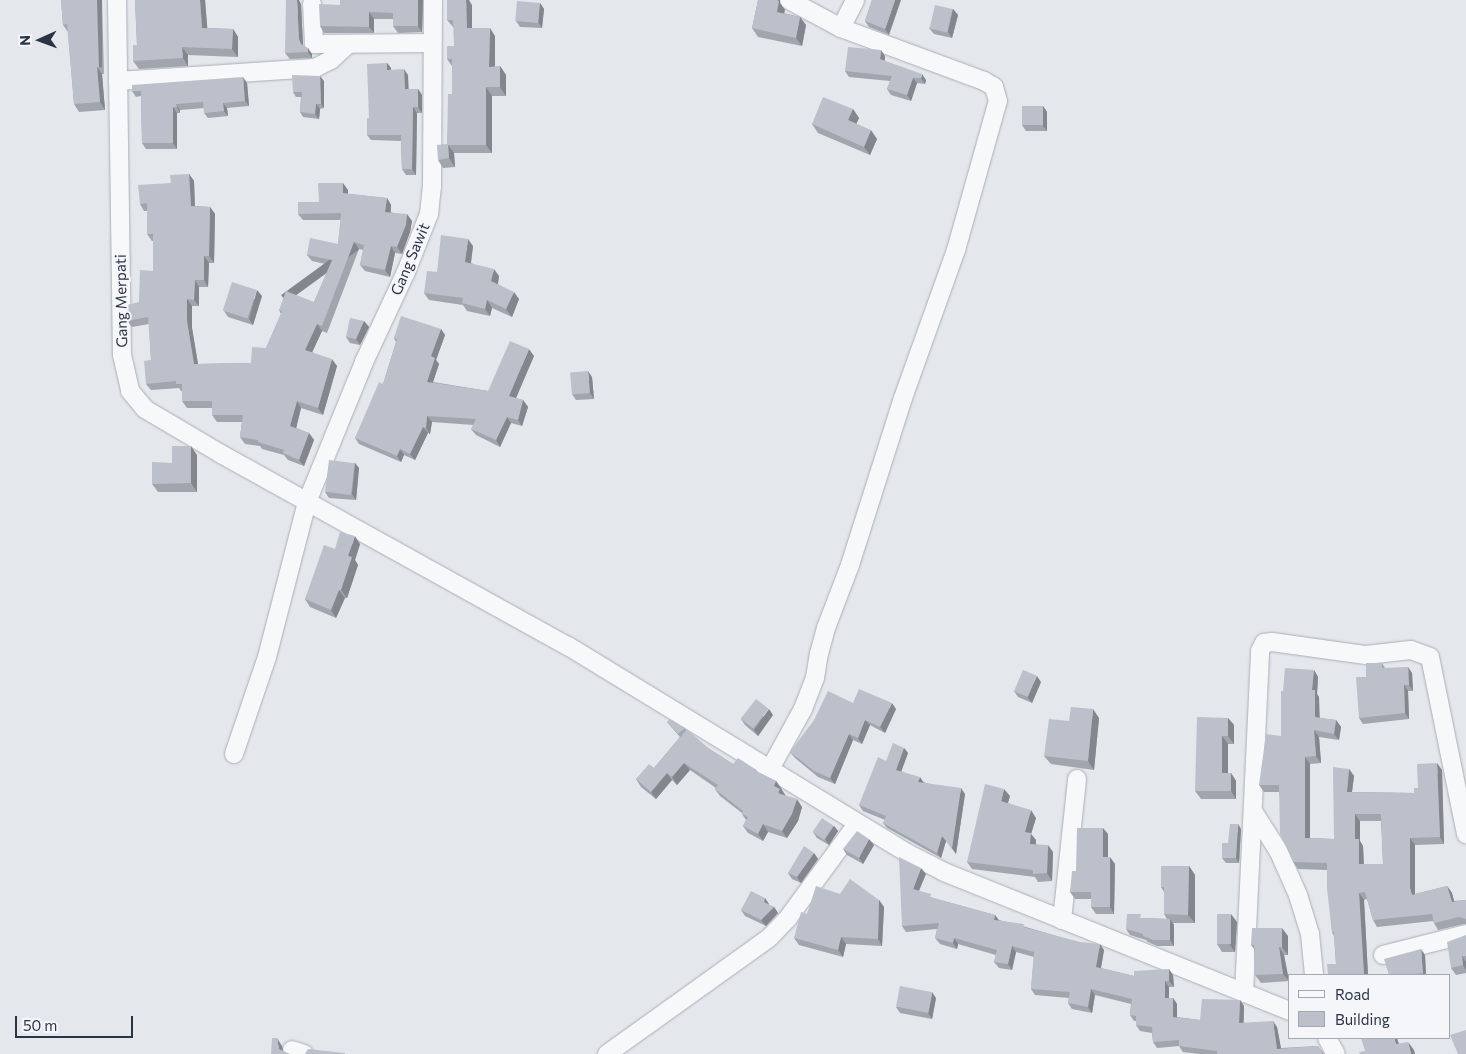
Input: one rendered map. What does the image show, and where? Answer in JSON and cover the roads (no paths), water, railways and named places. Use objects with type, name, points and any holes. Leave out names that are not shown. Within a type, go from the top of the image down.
[{"type":"street","name":"Gang Merpati","points":[[117,0],[122,355],[130,391],[145,409],[220,454],[568,646],[857,824],[944,872],[1288,1010]]},
{"type":"street","name":"Gang Sawit","points":[[234,754],[267,657],[307,502],[364,362],[406,272],[429,214],[432,187],[432,0]]},
{"type":"street","points":[[770,769],[816,678],[819,654],[826,628],[850,565],[903,398],[956,250],[998,101],[994,87],[968,73],[910,55],[841,28],[789,0]]},
{"type":"street","points":[[841,28],[855,0]]},
{"type":"street","points":[[312,4],[314,44],[432,43]]},
{"type":"street","points":[[118,80],[315,68],[331,60],[348,44]]},
{"type":"street","points":[[1244,993],[1260,650],[1264,643],[1272,642],[1366,655],[1411,650],[1430,657],[1466,834]]},
{"type":"street","points":[[1062,920],[1077,780]]},
{"type":"street","points":[[1253,811],[1280,852],[1298,895],[1310,934],[1314,974]]},
{"type":"street","points":[[607,1054],[769,938],[788,918],[857,824]]},
{"type":"street","points":[[1383,955],[1466,934]]},
{"type":"street","points":[[1328,1039],[1336,1054]]}]
